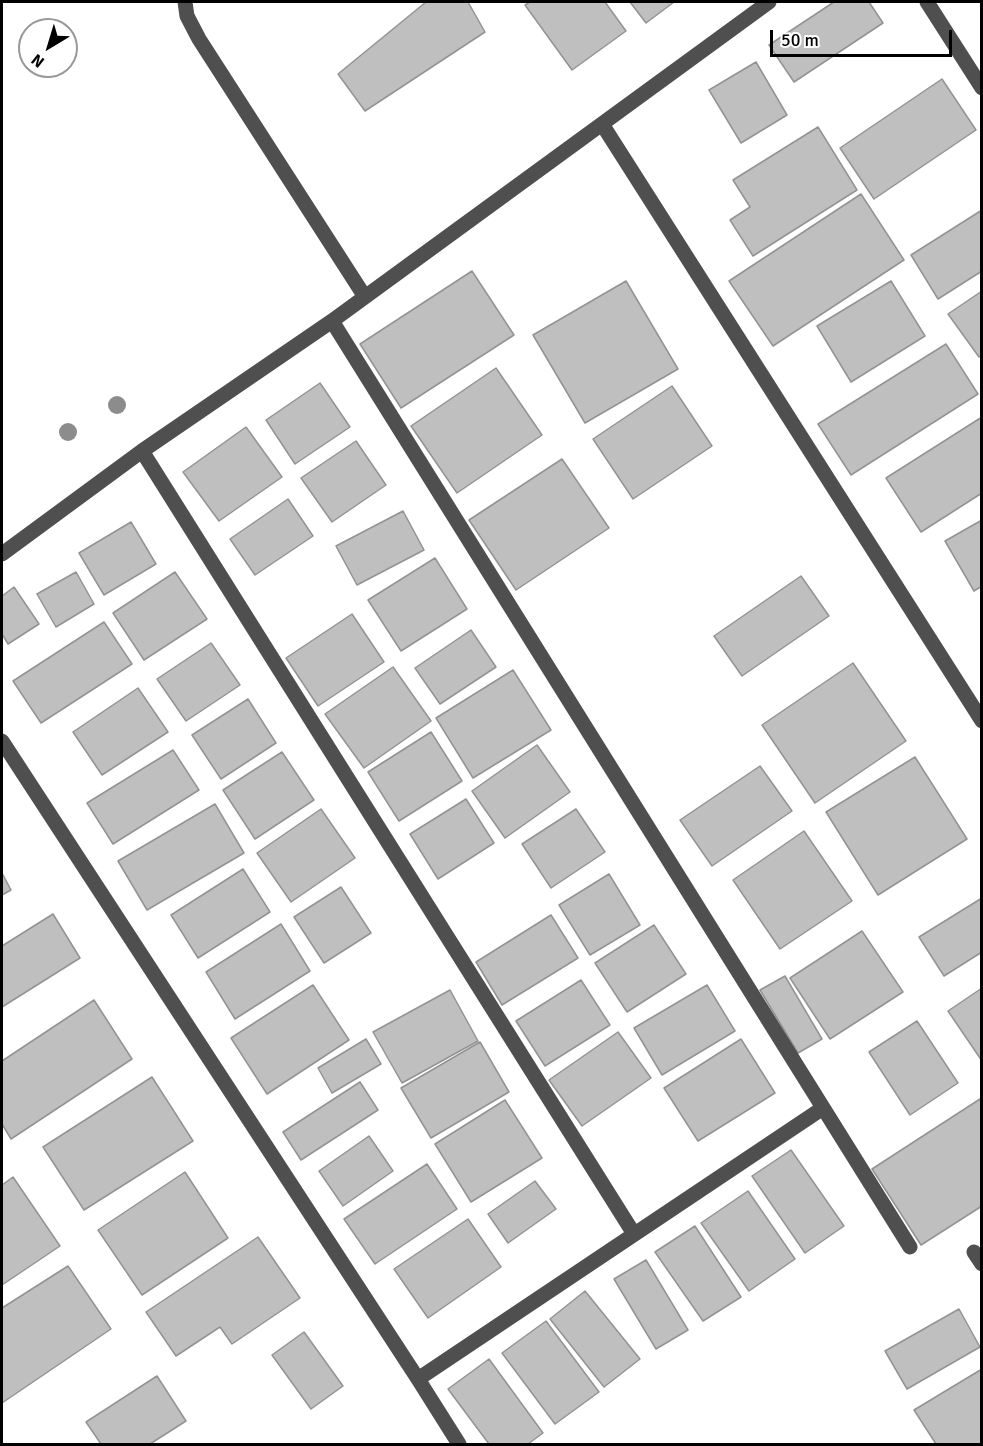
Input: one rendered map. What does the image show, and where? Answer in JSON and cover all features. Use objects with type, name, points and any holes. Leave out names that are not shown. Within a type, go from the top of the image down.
[{"type":"street","points":[[185,2],[188,16],[199,39],[364,297]]},
{"type":"street","points":[[2,554],[142,451],[332,321],[769,2]]},
{"type":"street","points":[[927,2],[981,88]]},
{"type":"street","points":[[602,124],[981,721]]},
{"type":"street","points":[[332,321],[910,1247]]},
{"type":"street","points":[[142,451],[634,1234]]},
{"type":"street","points":[[2,741],[459,1444]]},
{"type":"street","points":[[418,1379],[823,1108]]},
{"type":"building","points":[[426,2],[468,2],[485,32],[365,111],[338,74]]},
{"type":"building","points":[[530,2],[605,2],[626,31],[572,70],[525,5]]},
{"type":"building","points":[[630,2],[674,2],[646,23]]},
{"type":"building","points":[[834,2],[869,2],[883,23],[794,82],[769,45]]},
{"type":"building","points":[[756,62],[787,115],[741,143],[709,90]]},
{"type":"building","points":[[942,79],[976,130],[874,199],[840,148]]},
{"type":"building","points":[[818,127],[857,190],[753,256],[730,220],[750,207],[733,180]]},
{"type":"building","points":[[861,194],[904,260],[773,346],[729,281]]},
{"type":"building","points":[[982,210],[982,271],[938,299],[911,255]]},
{"type":"building","points":[[472,271],[514,335],[401,408],[360,344]]},
{"type":"building","points":[[626,281],[678,369],[585,423],[533,335]]},
{"type":"building","points":[[891,281],[925,336],[851,382],[817,326]]},
{"type":"building","points":[[982,291],[982,355],[979,357],[948,314]]},
{"type":"building","points":[[946,344],[978,394],[851,475],[818,424]]},
{"type":"building","points":[[496,368],[542,435],[457,493],[411,426]]},
{"type":"building","points":[[320,383],[350,427],[295,464],[266,420]]},
{"type":"building","points":[[672,386],[712,446],[633,499],[593,439]]},
{"type":"building","points":[[982,417],[982,493],[921,532],[886,478]]},
{"type":"building","points":[[246,427],[282,477],[219,521],[183,472]]},
{"type":"building","points":[[356,441],[386,485],[332,522],[301,478]]},
{"type":"building","points":[[562,459],[609,528],[516,590],[469,520]]},
{"type":"building","points":[[288,499],[313,536],[255,575],[230,539]]},
{"type":"building","points":[[403,511],[424,550],[357,585],[336,546]]},
{"type":"building","points":[[982,520],[982,586],[974,591],[945,541]]},
{"type":"building","points":[[131,522],[156,564],[104,595],[79,553]]},
{"type":"building","points":[[435,558],[467,609],[401,651],[368,600]]},
{"type":"building","points":[[76,572],[94,604],[56,627],[37,594]]},
{"type":"building","points":[[175,572],[207,619],[144,660],[113,613]]},
{"type":"building","points":[[801,576],[829,616],[742,676],[714,636]]},
{"type":"building","points":[[14,587],[39,624],[8,644],[2,634],[2,596]]},
{"type":"building","points":[[352,614],[384,662],[318,706],[286,658]]},
{"type":"building","points":[[104,622],[132,664],[41,723],[13,681]]},
{"type":"building","points":[[471,630],[496,667],[440,704],[415,668]]},
{"type":"building","points":[[211,643],[240,685],[186,721],[157,679]]},
{"type":"building","points":[[853,663],[906,741],[815,803],[762,725]]},
{"type":"building","points":[[393,667],[431,721],[364,768],[325,714]]},
{"type":"building","points":[[513,670],[551,730],[473,778],[436,718]]},
{"type":"building","points":[[138,688],[168,732],[102,775],[73,732]]},
{"type":"building","points":[[248,699],[276,743],[221,779],[192,735]]},
{"type":"building","points":[[431,732],[462,781],[399,821],[368,772]]},
{"type":"building","points":[[537,745],[570,792],[505,838],[472,791]]},
{"type":"building","points":[[173,750],[199,790],[113,844],[87,803]]},
{"type":"building","points":[[282,752],[314,800],[255,839],[223,790]]},
{"type":"building","points":[[915,757],[967,839],[878,895],[826,812]]},
{"type":"building","points":[[760,766],[792,811],[712,866],[680,820]]},
{"type":"building","points":[[466,799],[494,843],[438,879],[410,834]]},
{"type":"building","points":[[215,804],[244,853],[147,910],[118,861]]},
{"type":"building","points":[[321,809],[355,858],[291,902],[257,853]]},
{"type":"building","points":[[576,809],[605,852],[551,888],[522,844]]},
{"type":"building","points":[[804,831],[852,901],[780,949],[733,880]]},
{"type":"building","points":[[243,869],[270,912],[198,958],[171,915]]},
{"type":"building","points":[[2,873],[11,890],[2,895]]},
{"type":"building","points":[[609,874],[640,925],[590,955],[559,905]]},
{"type":"building","points":[[341,887],[371,933],[324,963],[294,917]]},
{"type":"building","points":[[982,898],[982,952],[944,976],[919,937]]},
{"type":"building","points":[[53,914],[80,958],[2,1007],[2,946]]},
{"type":"building","points":[[551,915],[578,958],[502,1005],[476,962]]},
{"type":"building","points":[[281,924],[310,971],[235,1019],[206,972]]},
{"type":"building","points":[[654,925],[686,974],[627,1012],[595,963]]},
{"type":"building","points":[[862,931],[903,992],[830,1039],[790,978]]},
{"type":"building","points":[[785,976],[822,1039],[798,1053],[760,990]]},
{"type":"building","points":[[581,980],[610,1025],[545,1066],[516,1021]]},
{"type":"building","points":[[313,985],[349,1040],[267,1094],[231,1038]]},
{"type":"building","points":[[707,985],[735,1031],[662,1075],[634,1028]]},
{"type":"building","points":[[982,988],[982,1061],[948,1011]]},
{"type":"building","points":[[450,990],[478,1041],[402,1083],[373,1032]]},
{"type":"building","points":[[94,1000],[132,1059],[11,1139],[2,1124],[2,1061]]},
{"type":"building","points":[[917,1021],[958,1083],[910,1115],[869,1052]]},
{"type":"building","points":[[618,1032],[651,1078],[582,1126],[549,1080]]},
{"type":"building","points":[[366,1039],[381,1064],[332,1093],[318,1068]]},
{"type":"building","points":[[741,1039],[775,1093],[698,1141],[664,1088]]},
{"type":"building","points":[[480,1042],[509,1092],[431,1138],[401,1088]]},
{"type":"building","points":[[152,1077],[193,1141],[84,1210],[43,1147]]},
{"type":"building","points":[[360,1082],[378,1110],[301,1160],[283,1132]]},
{"type":"building","points":[[980,1099],[982,1101],[982,1206],[921,1245],[872,1169]]},
{"type":"building","points":[[505,1100],[542,1158],[471,1202],[435,1144]]},
{"type":"building","points":[[369,1136],[393,1171],[343,1206],[319,1171]]},
{"type":"building","points":[[791,1150],[844,1226],[805,1253],[752,1176]]},
{"type":"building","points":[[427,1164],[457,1209],[375,1264],[344,1219]]},
{"type":"building","points":[[185,1172],[228,1238],[142,1295],[98,1230]]},
{"type":"building","points":[[13,1177],[60,1246],[2,1285],[2,1185]]},
{"type":"building","points":[[535,1181],[556,1209],[508,1243],[488,1214]]},
{"type":"building","points":[[748,1191],[795,1259],[749,1291],[701,1223]]},
{"type":"building","points":[[468,1219],[501,1267],[428,1318],[394,1269]]},
{"type":"building","points":[[695,1226],[741,1297],[703,1321],[655,1252]]},
{"type":"building","points":[[258,1237],[300,1298],[232,1344],[220,1327],[176,1356],[146,1312]]},
{"type":"building","points":[[646,1260],[688,1330],[656,1349],[614,1279]]},
{"type":"building","points":[[68,1266],[111,1329],[2,1403],[2,1308]]},
{"type":"building","points":[[585,1291],[640,1359],[604,1387],[550,1319]]},
{"type":"building","points":[[959,1309],[980,1347],[907,1389],[885,1351]]},
{"type":"building","points":[[546,1321],[599,1392],[555,1424],[502,1353]]},
{"type":"building","points":[[304,1332],[343,1386],[311,1409],[272,1355]]},
{"type":"building","points":[[489,1359],[543,1433],[528,1444],[489,1444],[448,1389]]},
{"type":"building","points":[[982,1369],[982,1444],[936,1444],[914,1410]]},
{"type":"building","points":[[157,1376],[186,1421],[150,1444],[101,1444],[86,1422]]}]
